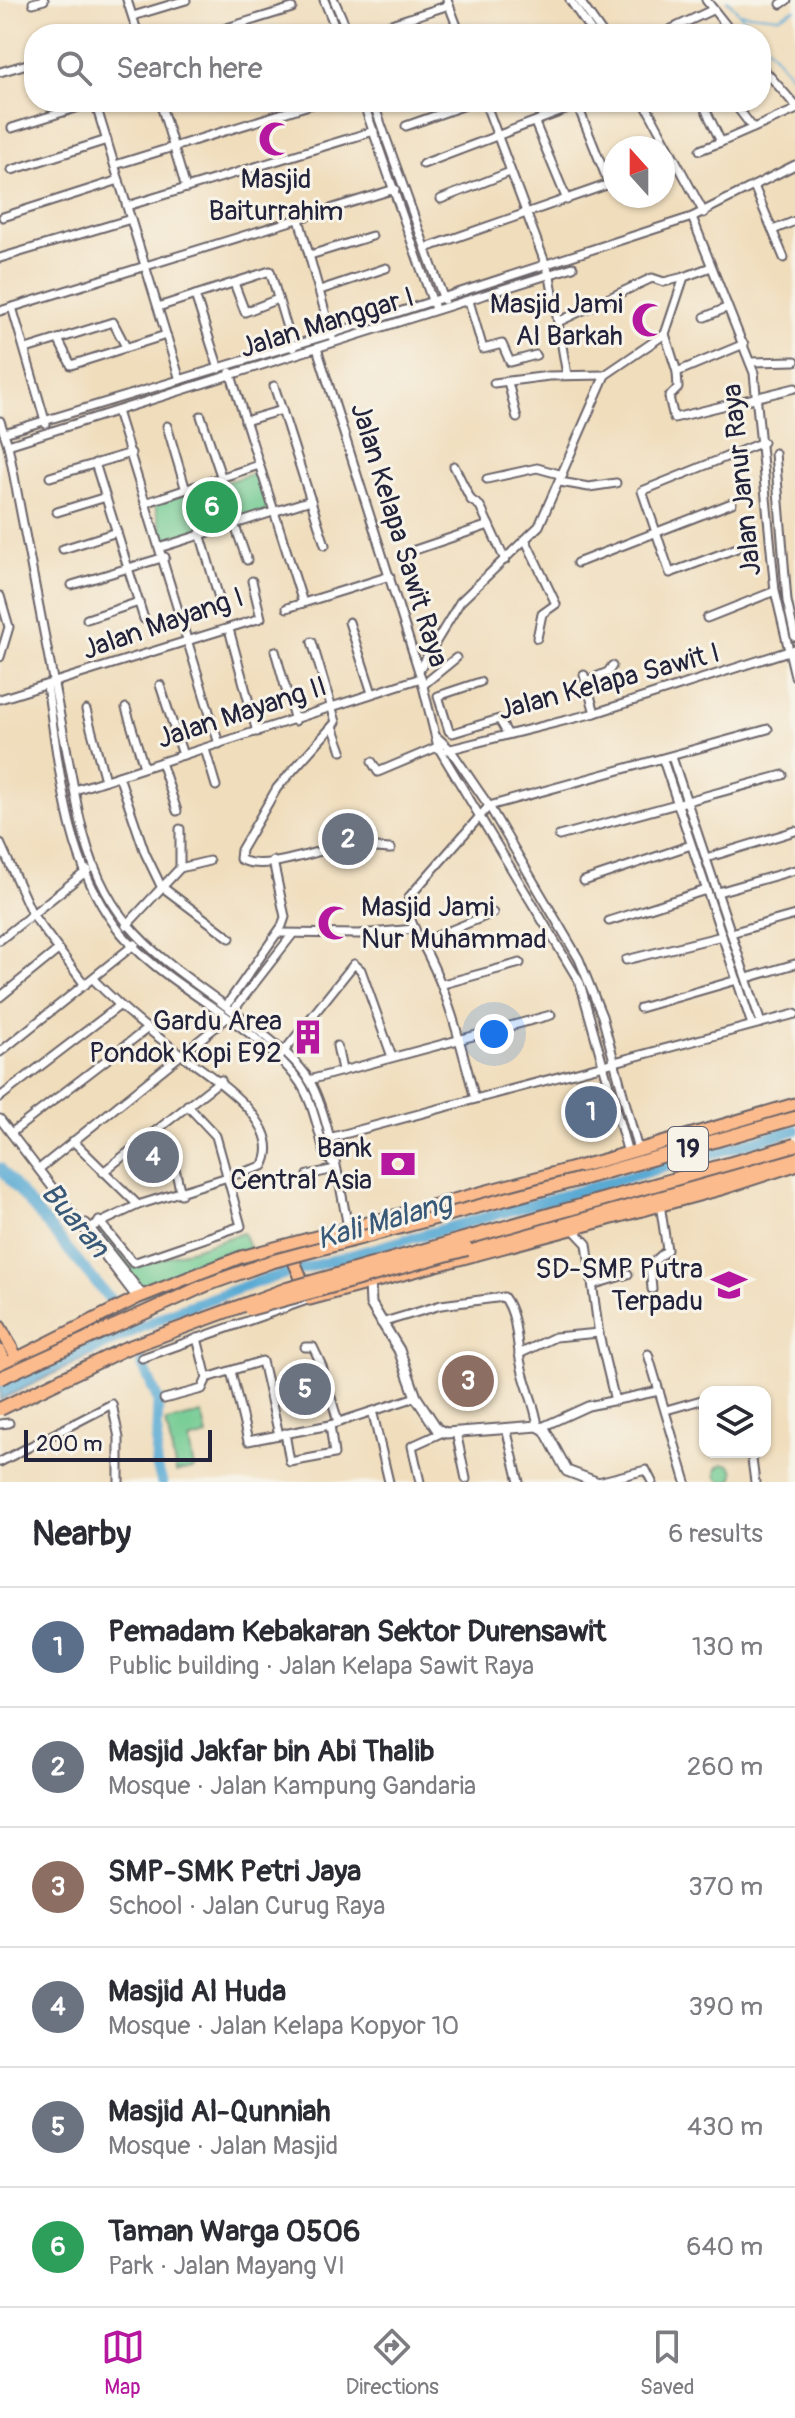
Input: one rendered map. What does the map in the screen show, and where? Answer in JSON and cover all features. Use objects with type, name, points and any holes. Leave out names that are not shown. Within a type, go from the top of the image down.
[{"type":"highway","name":"19","points":[[0,1378],[206,1285],[270,1262],[795,1118]]},
{"type":"highway","name":"19","points":[[0,1409],[124,1349],[287,1289],[795,1145]]},
{"type":"highway","points":[[183,1325],[795,1157]]},
{"type":"main road","points":[[292,1250],[348,1227],[633,1152],[795,1104]]},
{"type":"main road","points":[[6,1359],[140,1296],[281,1245],[292,1250],[308,1294],[370,1283],[795,1165]]},
{"type":"main road","points":[[6,1359],[110,1311]]},
{"type":"main road","points":[[3,1332],[14,1346],[31,1346]]},
{"type":"main road","points":[[3,1332],[6,1359]]},
{"type":"street","points":[[33,3],[44,0]]},
{"type":"street","points":[[127,0],[135,24]]},
{"type":"street","points":[[133,16],[186,0]]},
{"type":"street","points":[[324,0],[334,24]]},
{"type":"street","points":[[334,0],[345,24]]},
{"type":"street","points":[[570,0],[586,24]]},
{"type":"street","points":[[579,0],[596,24]]},
{"type":"street","points":[[706,0],[724,24]]},
{"type":"street","points":[[390,24],[448,3],[456,24]]},
{"type":"street","points":[[240,24],[292,8]]},
{"type":"street","points":[[682,24],[712,10]]},
{"type":"street","points":[[0,72],[24,65]]},
{"type":"street","points":[[700,150],[795,107],[771,78]]},
{"type":"street","points":[[12,128],[63,112]]},
{"type":"street","points":[[98,112],[180,380]]},
{"type":"street","points":[[163,112],[186,188]]},
{"type":"street","points":[[115,165],[286,112]]},
{"type":"street","points":[[367,112],[436,312]]},
{"type":"street","points":[[377,112],[446,309]]},
{"type":"street","points":[[406,126],[446,112]]},
{"type":"street","points":[[489,112],[550,276],[567,375]]},
{"type":"street","points":[[423,164],[559,112]]},
{"type":"street","points":[[581,112],[603,163]]},
{"type":"street","points":[[649,112],[704,213]]},
{"type":"street","points":[[707,112],[721,142]]},
{"type":"street","points":[[741,112],[753,128]]},
{"type":"street","points":[[535,123],[567,200]]},
{"type":"street","points":[[127,206],[374,131]]},
{"type":"street","points":[[12,170],[107,140]]},
{"type":"street","name":"Jalan Manggar I","points":[[230,370],[704,213],[795,165]]},
{"type":"street","points":[[441,199],[510,172]]},
{"type":"street","points":[[3,217],[119,180]]},
{"type":"street","points":[[426,248],[603,186]]},
{"type":"street","points":[[754,186],[784,258]]},
{"type":"street","points":[[0,311],[395,189]]},
{"type":"street","name":"Jalan Janur Raya","points":[[692,217],[750,362],[763,442],[775,591],[795,676]]},
{"type":"street","points":[[0,258],[131,219]]},
{"type":"street","points":[[299,219],[332,338]]},
{"type":"street","points":[[773,230],[795,221]]},
{"type":"street","points":[[310,255],[372,236]]},
{"type":"street","name":"Jalan Manggar I","points":[[294,350],[317,348],[332,338],[436,312],[573,267]]},
{"type":"street","points":[[560,321],[652,278],[664,282],[711,267]]},
{"type":"street","points":[[320,290],[386,268]]},
{"type":"street","points":[[158,307],[270,271],[294,350]]},
{"type":"street","points":[[684,277],[665,334],[677,372],[678,388],[669,397],[674,418],[795,388]]},
{"type":"street","points":[[234,283],[245,312],[278,299]]},
{"type":"street","points":[[195,295],[219,369]]},
{"type":"street","points":[[469,301],[483,349],[502,344],[510,362],[536,355]]},
{"type":"street","points":[[12,307],[49,433]]},
{"type":"street","points":[[705,317],[726,308]]},
{"type":"street","points":[[26,349],[113,322],[126,347]]},
{"type":"street","points":[[421,677],[457,606],[526,541],[543,519],[605,375],[665,334]]},
{"type":"street","points":[[58,339],[71,365],[166,335]]},
{"type":"street","points":[[677,372],[744,344]]},
{"type":"street","name":"Jalan Kelapa Sawit Raya","points":[[317,348],[421,677],[436,736],[580,983],[622,1129],[633,1152]]},
{"type":"street","points":[[750,362],[795,361]]},
{"type":"street","points":[[4,433],[219,369],[230,370]]},
{"type":"street","points":[[8,445],[117,411],[230,370]]},
{"type":"street","points":[[230,370],[303,603]]},
{"type":"street","points":[[494,383],[567,375],[605,375]]},
{"type":"street","points":[[508,382],[517,418]]},
{"type":"street","points":[[274,386],[325,545]]},
{"type":"street","points":[[245,421],[282,410]]},
{"type":"street","points":[[117,411],[191,641],[219,744]]},
{"type":"street","points":[[201,416],[221,476]]},
{"type":"street","points":[[0,421],[8,445],[51,684],[94,867],[137,943]]},
{"type":"street","points":[[167,426],[185,487]]},
{"type":"street","points":[[737,548],[670,573],[643,501],[644,487],[763,442]]},
{"type":"street","points":[[50,477],[131,453]]},
{"type":"street","name":"Jalan Janur Raya","points":[[775,453],[787,601],[795,637]]},
{"type":"street","points":[[95,463],[144,619]]},
{"type":"street","points":[[148,502],[185,487],[259,465]]},
{"type":"street","points":[[454,466],[463,488],[471,500],[480,506],[505,560]]},
{"type":"street","points":[[487,479],[537,468],[589,487],[616,483]]},
{"type":"street","points":[[57,512],[106,497]]},
{"type":"street","points":[[162,547],[311,500]]},
{"type":"street","points":[[577,563],[732,503]]},
{"type":"street","points":[[234,523],[247,560]]},
{"type":"street","points":[[406,553],[489,525]]},
{"type":"street","points":[[63,549],[117,532]]},
{"type":"street","points":[[200,533],[221,605]]},
{"type":"street","points":[[526,541],[556,604],[542,614],[537,638]]},
{"type":"street","points":[[72,585],[165,557]]},
{"type":"street","name":"Jalan Mayang I","points":[[287,608],[390,576]]},
{"type":"street","name":"Jalan Mayang I","points":[[0,699],[262,617],[252,581]]},
{"type":"street","points":[[707,618],[775,591]]},
{"type":"street","points":[[0,596],[9,627],[0,657]]},
{"type":"street","points":[[87,619],[139,602]]},
{"type":"street","points":[[349,622],[372,693]]},
{"type":"street","points":[[229,629],[257,732]]},
{"type":"street","points":[[312,642],[334,707],[333,726],[342,751]]},
{"type":"street","points":[[275,651],[295,721]]},
{"type":"street","name":"Jalan Kelapa Sawit I","points":[[372,762],[378,772],[443,748],[595,713],[791,652]]},
{"type":"street","points":[[421,677],[456,658]]},
{"type":"street","points":[[595,713],[585,678],[608,672],[612,666]]},
{"type":"street","name":"Jalan Mayang II","points":[[75,790],[295,721],[421,677]]},
{"type":"street","points":[[427,700],[480,682]]},
{"type":"street","points":[[51,684],[66,802],[86,871],[112,923],[228,1012],[309,1080],[329,1138],[348,1227]]},
{"type":"street","points":[[160,685],[183,755]]},
{"type":"street","points":[[438,696],[451,733],[499,719],[507,733]]},
{"type":"street","points":[[126,708],[144,767]]},
{"type":"street","points":[[86,710],[105,780]]},
{"type":"street","points":[[333,726],[277,788],[240,853],[245,862],[273,861],[336,848],[391,849]]},
{"type":"street","points":[[475,1099],[443,984],[415,929],[407,904],[409,897],[480,812],[489,806],[768,729]]},
{"type":"street","name":"Jalan Kelapa Sawit Raya","points":[[443,748],[489,806],[579,959],[616,1061],[632,1126],[633,1152]]},
{"type":"street","points":[[205,749],[216,786]]},
{"type":"street","points":[[672,757],[761,1023]]},
{"type":"street","points":[[663,760],[752,1025]]},
{"type":"street","points":[[161,762],[177,811]]},
{"type":"street","points":[[559,836],[688,804],[783,775]]},
{"type":"street","points":[[119,776],[145,853],[161,886],[230,938]]},
{"type":"street","points":[[180,829],[180,868]]},
{"type":"street","points":[[706,858],[795,831]]},
{"type":"street","points":[[0,843],[32,914],[84,986]]},
{"type":"street","points":[[584,881],[691,845]]},
{"type":"street","points":[[126,926],[180,868],[209,861]]},
{"type":"street","points":[[228,1012],[280,933],[285,917],[273,861]]},
{"type":"street","points":[[0,940],[94,867]]},
{"type":"street","points":[[718,892],[795,870]]},
{"type":"street","points":[[609,921],[706,890]]},
{"type":"street","points":[[422,942],[493,913]]},
{"type":"street","points":[[731,933],[795,915]]},
{"type":"street","points":[[280,933],[415,929]]},
{"type":"street","points":[[39,1169],[183,1056],[228,1012],[292,935]]},
{"type":"street","points":[[626,960],[722,936]]},
{"type":"street","points":[[0,1052],[137,943]]},
{"type":"street","points":[[0,997],[58,950]]},
{"type":"street","points":[[443,984],[520,963]]},
{"type":"street","points":[[281,1056],[354,964],[361,970],[392,1057]]},
{"type":"street","points":[[747,978],[795,964]]},
{"type":"street","points":[[87,1228],[138,1205],[263,1166],[267,1158],[254,1116],[221,1080],[183,1056],[119,1006],[93,979]]},
{"type":"street","points":[[640,1008],[737,980]]},
{"type":"street","points":[[0,1097],[119,1006]]},
{"type":"street","points":[[329,1138],[795,1014]]},
{"type":"street","points":[[309,1080],[551,1015]]},
{"type":"street","points":[[11,1133],[148,1028]]},
{"type":"street","points":[[337,1046],[342,1070]]},
{"type":"street","points":[[281,1056],[298,1078],[326,1157],[334,1166]]},
{"type":"street","points":[[103,1172],[221,1080]]},
{"type":"street","points":[[99,1221],[135,1264],[239,1228],[242,1224],[216,1136],[187,1105]]},
{"type":"street","points":[[0,1119],[140,1296]]},
{"type":"street","points":[[622,1129],[632,1126]]},
{"type":"street","points":[[151,1135],[173,1160],[181,1194]]},
{"type":"street","points":[[73,1141],[138,1205]]},
{"type":"street","points":[[308,1175],[334,1166]]},
{"type":"street","points":[[652,1289],[648,1268],[667,1250],[660,1204]]},
{"type":"street","points":[[572,1228],[587,1244],[595,1284],[599,1333],[615,1401]]},
{"type":"street","points":[[595,1284],[628,1274]]},
{"type":"street","points":[[370,1283],[370,1301],[399,1350],[416,1397],[434,1426],[443,1432]]},
{"type":"street","points":[[142,1358],[308,1294]]},
{"type":"street","points":[[381,1323],[432,1307],[500,1296],[508,1303],[520,1341],[519,1354],[540,1426],[567,1471],[597,1482],[644,1470],[652,1482]]},
{"type":"street","points":[[519,1354],[555,1337],[599,1333]]},
{"type":"street","points":[[164,1399],[202,1389],[207,1378],[197,1338]]},
{"type":"street","points":[[207,1378],[262,1361],[290,1462],[303,1462],[335,1452],[334,1424],[319,1358],[313,1347],[305,1347]]},
{"type":"street","points":[[648,1354],[686,1482]]},
{"type":"street","points":[[231,1371],[246,1440],[334,1424],[373,1414],[416,1397]]},
{"type":"street","points":[[420,1482],[412,1446],[443,1432],[540,1426],[578,1409],[659,1391]]},
{"type":"street","points":[[666,1410],[699,1401]]},
{"type":"street","points":[[0,1462],[112,1404],[119,1438],[119,1482]]},
{"type":"street","points":[[373,1414],[389,1482]]},
{"type":"street","points":[[506,1428],[519,1482]]},
{"type":"street","points":[[456,1432],[466,1479]]},
{"type":"street","points":[[752,1458],[755,1482]]},
{"type":"green space","points":[[258,472],[269,511],[166,543],[154,504]]},
{"type":"green space","points":[[102,1230],[133,1268],[243,1233],[252,1253],[143,1295],[95,1231]]},
{"type":"green space","points":[[202,1414],[207,1436],[189,1441],[194,1469],[176,1472],[166,1422]]},
{"type":"green space","points":[[725,1464],[734,1473],[725,1482],[716,1473]]},
{"type":"water","points":[[100,1331],[105,1349],[0,1400],[0,1378]]},
{"type":"waterway","points":[[727,0],[739,13],[779,17],[795,9]]},
{"type":"waterway","points":[[739,13],[748,24]]},
{"type":"waterway","points":[[771,51],[795,80]]},
{"type":"waterway","name":"Kali Malang","points":[[91,1351],[175,1311],[260,1281],[795,1130]]},
{"type":"waterway","name":"Buaran","points":[[0,1168],[113,1303]]},
{"type":"waterway","name":"Buaran","points":[[142,1363],[158,1400],[156,1463],[162,1482]]},
{"type":"place","name":"Masjid Baiturrahim","points":[[276,139]]},
{"type":"place","name":"Masjid Jami Al Barkah","points":[[649,320]]},
{"type":"place","name":"Taman Warga 0506","points":[[212,507]]},
{"type":"place","name":"Masjid Jakfar bin Abi Thalib","points":[[348,839]]},
{"type":"place","name":"Masjid Jami Nur Muhammad","points":[[335,923]]},
{"type":"place","name":"Gardu Area Pondok Kopi E92","points":[[308,1037]]},
{"type":"place","name":"Pemadam Kebakaran Sektor Durensawit","points":[[591,1112]]},
{"type":"place","name":"Masjid Al Huda","points":[[153,1157]]},
{"type":"place","name":"Bank Central Asia","points":[[398,1164]]},
{"type":"place","name":"SD-SMP Putra Terpadu","points":[[729,1285]]},
{"type":"place","name":"SMP-SMK Petri Jaya","points":[[468,1381]]},
{"type":"place","name":"Masjid Al-Qunniah","points":[[305,1389]]}]
